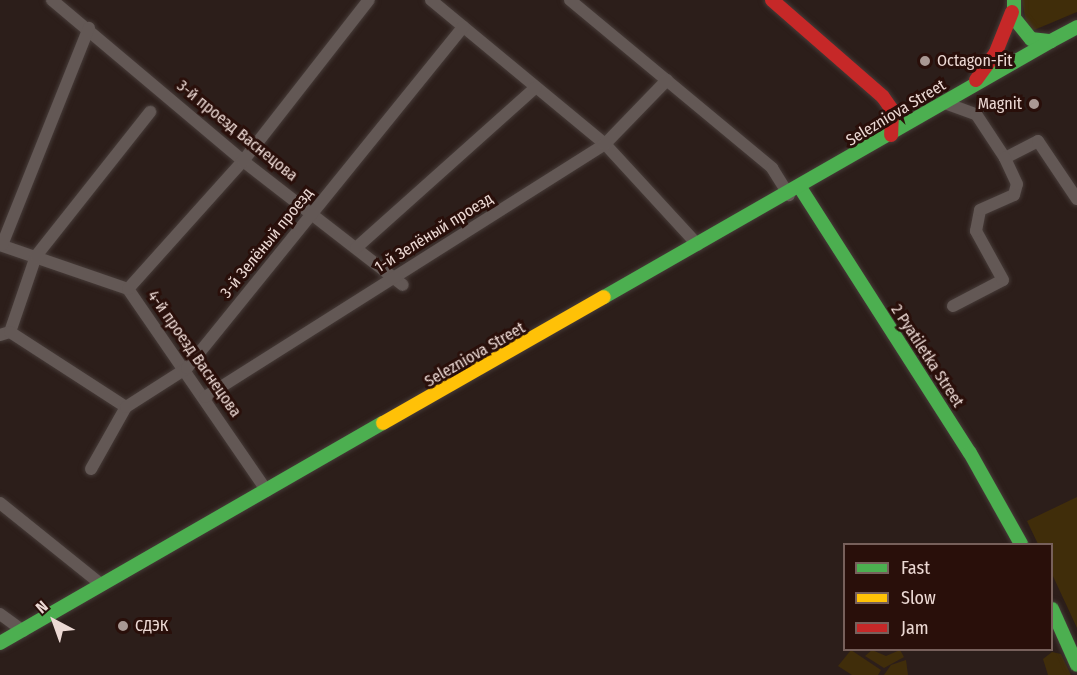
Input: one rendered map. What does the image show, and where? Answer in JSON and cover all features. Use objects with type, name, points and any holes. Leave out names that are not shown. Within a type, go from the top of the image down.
[{"type":"street","name":"3-й проезд Васнецова","points":[[52,0],[243,161],[313,212],[398,282]]},
{"type":"street","points":[[128,289],[243,161],[369,0]]},
{"type":"street","points":[[431,0],[605,144],[698,245]]},
{"type":"street","points":[[570,0],[772,168],[795,192]]},
{"type":"street","points":[[772,0],[862,79],[892,110],[891,135]]},
{"type":"street","points":[[1013,4],[1023,33],[1051,41]]},
{"type":"street","name":"Selezniova Street","points":[[965,92],[991,62],[1013,4]]},
{"type":"street","name":"3-й Зелёный проезд","points":[[91,469],[126,407],[187,368],[463,27]]},
{"type":"street","points":[[1,245],[88,28]]},
{"type":"street","name":"Selezniova Street","points":[[0,643],[795,192],[1073,29]]},
{"type":"street","name":"1-й Зелёный проезд","points":[[205,397],[398,282],[605,144],[667,80]]},
{"type":"street","points":[[356,248],[536,87]]},
{"type":"street","points":[[945,103],[976,114],[1005,158],[1017,183],[1014,195],[980,210],[976,231],[1003,280],[953,306]]},
{"type":"street","points":[[126,407],[5,333],[36,256],[150,112]]},
{"type":"street","points":[[1005,158],[1038,141],[1077,199]]},
{"type":"street","name":"2 Pyatiletka Street","points":[[795,192],[970,453],[1020,543]]},
{"type":"street","name":"4-й проезд Васнецова","points":[[1,245],[128,289],[187,368],[267,491]]},
{"type":"street","points":[[0,503],[102,585]]},
{"type":"street","points":[[1053,611],[1077,665]]},
{"type":"street","points":[[0,614],[23,631]]},
{"type":"shaded area","points":[[1022,0],[1077,0],[1077,12],[1034,30],[1027,28]]},
{"type":"shaded area","points":[[1077,497],[1077,628],[1053,576],[1053,543],[1038,543],[1027,521]]},
{"type":"shaded area","points":[[852,651],[881,670],[878,675],[852,675],[838,666]]},
{"type":"shaded area","points":[[871,651],[886,656],[901,651],[904,657],[884,668],[865,656]]},
{"type":"shaded area","points":[[1052,652],[1061,654],[1071,675],[1048,675],[1043,659]]},
{"type":"shaded area","points":[[906,660],[908,675],[884,675],[891,665]]},
{"type":"traffic: fast","points":[[1014,0],[1014,18],[1031,39],[1051,41],[1077,27]]},
{"type":"traffic: fast","points":[[604,297],[1051,41]]},
{"type":"traffic: fast","points":[[801,189],[970,453],[1020,543]]},
{"type":"traffic: fast","points":[[0,643],[383,423]]},
{"type":"traffic: fast","points":[[1053,611],[1077,665]]},
{"type":"traffic: slow","points":[[383,423],[604,297]]},
{"type":"traffic: jam","points":[[772,0],[883,97],[892,110],[891,135]]},
{"type":"traffic: jam","points":[[976,80],[996,52],[1012,12]]},
{"type":"place","name":"Octagon-Fit","points":[[925,61]]},
{"type":"place","name":"Magnit","points":[[1034,104]]},
{"type":"place","name":"СДЭК","points":[[123,626]]}]
